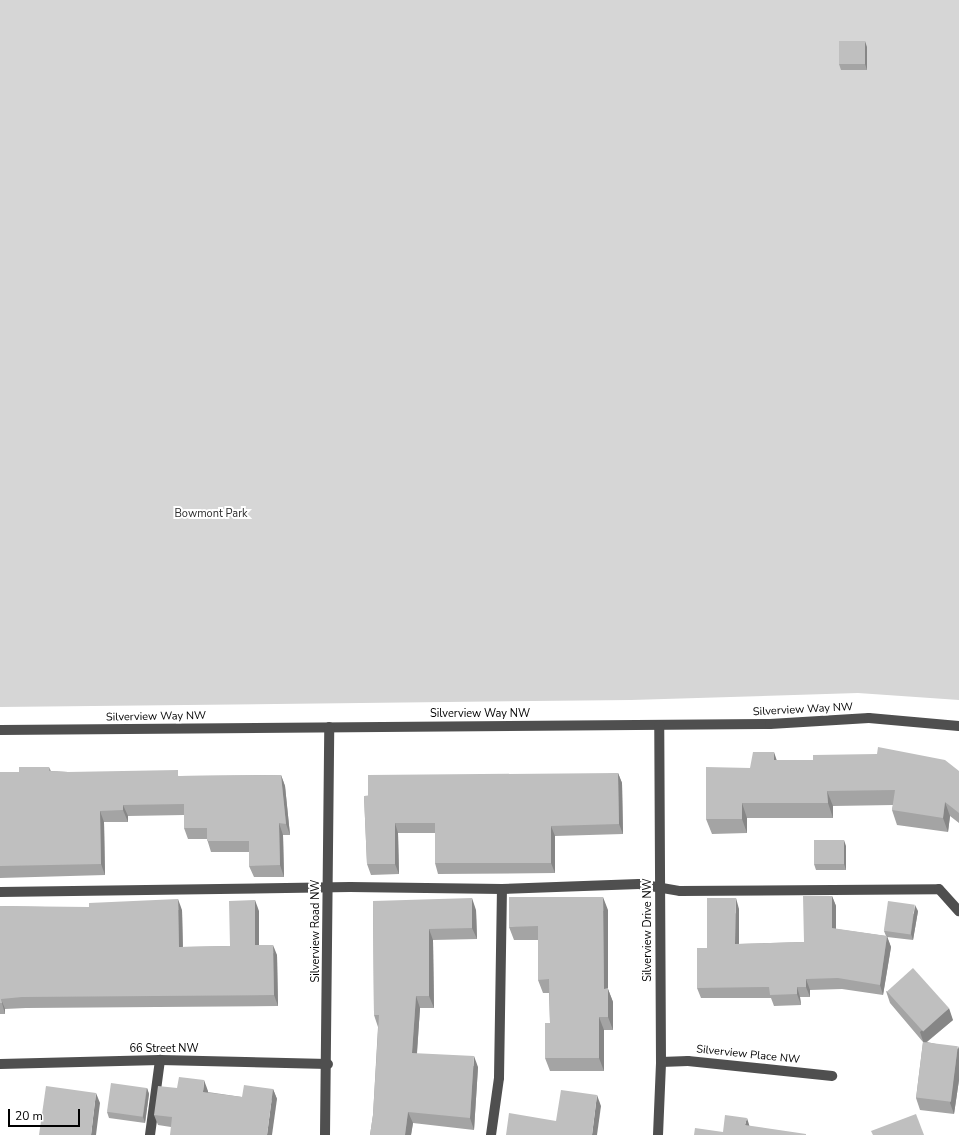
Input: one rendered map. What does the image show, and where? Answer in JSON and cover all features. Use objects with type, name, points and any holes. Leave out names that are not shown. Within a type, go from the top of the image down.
[{"type":"street","name":"Silverview Way NW","points":[[0,730],[770,724],[869,718],[959,726]]},
{"type":"street","name":"Silverview Drive NW","points":[[658,1135],[661,1062],[659,725]]},
{"type":"street","name":"Silverview Road NW","points":[[325,1135],[328,1064],[329,727]]},
{"type":"street","points":[[0,892],[328,888],[502,889],[640,884],[660,890],[939,889],[959,911]]},
{"type":"street","points":[[491,1135],[499,1078],[502,889]]},
{"type":"street","points":[[150,1135],[160,1060]]},
{"type":"street","name":"66 Street NW","points":[[0,1064],[160,1060],[328,1064]]},
{"type":"street","name":"Silverview Place NW","points":[[661,1062],[688,1061],[832,1076]]},
{"type":"green space","name":"Bowmont Park","points":[[0,0],[959,0],[959,700],[858,693],[631,700],[0,707]]},
{"type":"building","points":[[839,41],[865,41],[865,64],[839,64]]},
{"type":"building","points":[[878,747],[945,760],[959,771],[959,813],[945,802],[943,818],[892,810],[895,790],[827,791],[828,803],[742,803],[742,819],[706,819],[706,767],[750,768],[753,752],[774,752],[774,760],[813,760],[813,755],[877,754]]},
{"type":"building","points":[[19,767],[49,767],[49,771],[68,772],[178,770],[178,776],[281,775],[286,824],[279,823],[280,865],[249,866],[249,841],[207,841],[207,828],[184,828],[184,804],[123,805],[123,810],[100,811],[101,864],[0,866],[0,772],[19,772]]},
{"type":"building","points":[[618,773],[619,824],[551,826],[551,863],[435,863],[435,823],[395,823],[395,864],[367,864],[364,796],[368,796],[368,775]]},
{"type":"building","points":[[814,840],[844,840],[844,864],[814,864]]},
{"type":"building","points":[[803,896],[832,896],[832,928],[887,936],[880,985],[838,978],[806,979],[806,987],[797,987],[797,994],[770,995],[769,987],[697,988],[697,948],[707,948],[707,898],[736,898],[735,944],[804,942]]},
{"type":"building","points":[[509,897],[603,897],[604,989],[608,988],[608,1017],[599,1017],[599,1058],[545,1058],[545,1023],[550,1023],[549,979],[538,980],[538,926],[509,927]]},
{"type":"building","points":[[472,898],[472,928],[429,929],[429,996],[416,996],[412,1053],[474,1056],[470,1118],[408,1112],[405,1135],[370,1135],[373,1115],[379,1015],[374,1015],[373,901]]},
{"type":"building","points":[[178,899],[179,947],[230,946],[229,901],[255,900],[255,945],[273,945],[274,995],[22,997],[1,999],[2,1003],[0,1003],[0,906],[89,907],[89,903]]},
{"type":"building","points":[[888,901],[915,905],[911,934],[884,931]]},
{"type":"building","points":[[913,968],[949,1008],[923,1032],[887,991]]},
{"type":"building","points":[[923,1042],[958,1046],[951,1102],[916,1098]]},
{"type":"building","points":[[179,1077],[204,1080],[203,1092],[242,1097],[244,1085],[273,1089],[267,1135],[170,1135],[172,1117],[154,1115],[158,1086],[177,1088]]},
{"type":"building","points":[[111,1083],[147,1088],[143,1117],[107,1112]]},
{"type":"building","points":[[46,1086],[96,1093],[91,1135],[39,1135]]},
{"type":"building","points":[[561,1090],[597,1095],[592,1135],[506,1135],[509,1113],[556,1121]]},
{"type":"building","points":[[916,1114],[924,1135],[873,1135],[871,1131]]},
{"type":"building","points":[[725,1115],[747,1118],[745,1125],[806,1135],[694,1135],[695,1128],[723,1132]]}]
